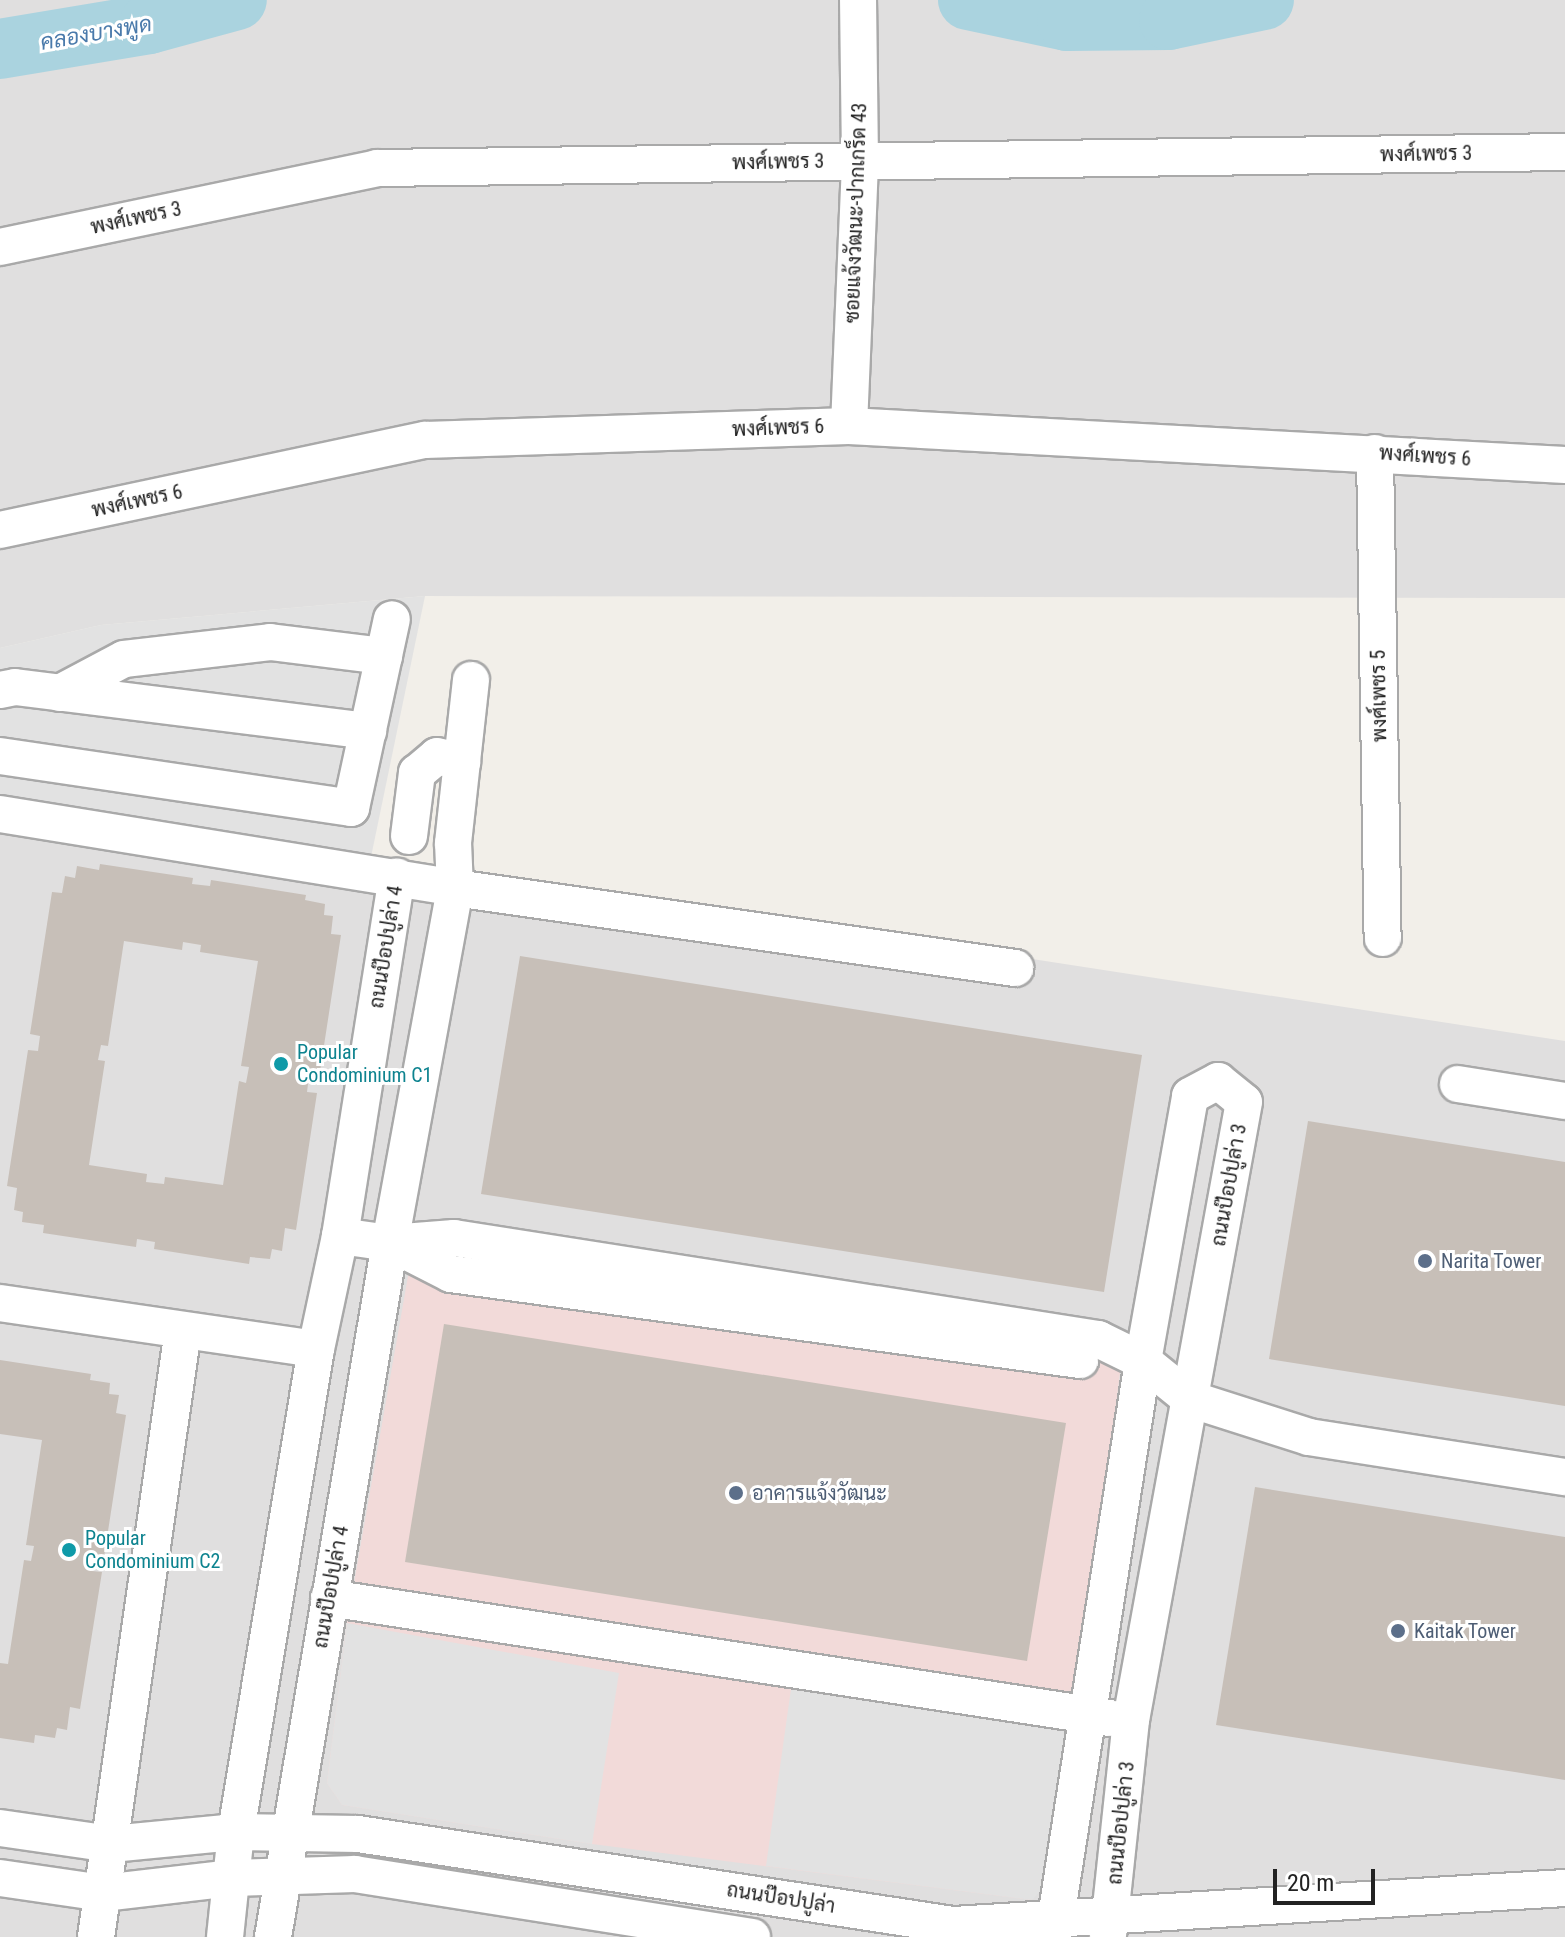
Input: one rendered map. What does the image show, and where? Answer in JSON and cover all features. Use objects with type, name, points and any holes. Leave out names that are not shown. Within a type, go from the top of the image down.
[{"type":"street","name":"ซอยแจ้งวัฒนะ-ปากเกร็ด 43","points":[[849,426],[860,161],[858,5]]},
{"type":"street","name":"พงศ์เพชร 3","points":[[0,247],[377,168],[1565,152]]},
{"type":"street","name":"พงศ์เพชร 6","points":[[0,530],[425,440],[849,426],[1565,465]]},
{"type":"street","name":"พงศ์เพชร 5","points":[[1375,453],[1383,938]]},
{"type":"street","points":[[0,756],[351,808],[392,619]]},
{"type":"street","points":[[60,693],[124,659],[270,642],[384,656]]},
{"type":"street","points":[[471,680],[453,843],[455,888],[1015,968]]},
{"type":"street","points":[[0,690],[15,687],[368,731]]},
{"type":"street","points":[[409,836],[417,773],[437,756],[462,762]]},
{"type":"street","points":[[0,814],[397,876]]},
{"type":"street","name":"ถนนป๊อปปูล่า 4","points":[[225,1937],[236,1832],[316,1349],[340,1236],[397,876],[455,888],[390,1243],[273,1937]]},
{"type":"street","name":"ถนนป๊อปปูล่า 3","points":[[1055,1928],[1143,1361],[1190,1096],[1218,1081],[1244,1102],[1131,1720],[1110,1926]]},
{"type":"street","points":[[1458,1084],[1565,1101]]},
{"type":"street","points":[[340,1236],[390,1243],[451,1274],[1103,1364],[1143,1361],[1190,1399],[1309,1437],[1565,1477]]},
{"type":"street","points":[[0,1303],[316,1349]]},
{"type":"street","points":[[96,1937],[183,1330]]},
{"type":"street","points":[[329,1598],[1131,1720]]},
{"type":"street","name":"ถนนป๊อปปูล่า","points":[[0,1828],[111,1844],[236,1832],[358,1834],[953,1925],[1110,1926],[1565,1888]]},
{"type":"street","points":[[0,1878],[103,1893],[233,1878],[355,1874],[752,1937]]},
{"type":"shaded area","points":[[0,0],[1565,0],[1565,598],[425,596],[101,625],[0,648]]},
{"type":"shaded area","points":[[425,596],[371,857],[0,800],[0,648],[101,625]]},
{"type":"shaded area","points":[[0,800],[1565,1041],[1565,1937],[0,1937]]},
{"type":"shaded area","points":[[413,1248],[1122,1357],[1074,1732],[1032,1900],[592,1844],[342,1805],[327,1783],[347,1623]]},
{"type":"shaded area","points":[[347,1623],[619,1673],[592,1844],[342,1805],[327,1783]]},
{"type":"shaded area","points":[[791,1689],[1074,1732],[1050,1881],[1032,1900],[766,1866]]},
{"type":"building","name":"Popular Condominium C1","points":[[100,864],[193,878],[192,884],[210,886],[211,880],[306,895],[305,900],[325,904],[324,915],[333,916],[331,934],[341,935],[319,1078],[309,1076],[307,1092],[317,1093],[296,1230],[285,1228],[282,1251],[272,1249],[270,1259],[250,1257],[249,1264],[154,1249],[155,1242],[137,1239],[136,1247],[43,1233],[44,1225],[22,1222],[23,1212],[14,1210],[17,1188],[7,1186],[28,1050],[38,1051],[40,1036],[30,1034],[52,892],[62,893],[65,876],[75,878],[77,866],[99,870]],"holes":[[[124,941],[182,950],[183,942],[201,945],[200,952],[258,961],[241,1066],[249,1067],[246,1083],[239,1081],[223,1185],[165,1177],[164,1184],[146,1182],[147,1174],[89,1165],[105,1061],[98,1060],[101,1045],[108,1046]]]},
{"type":"building","points":[[520,956],[1142,1055],[1104,1292],[481,1194]]},
{"type":"building","name":"Narita Tower","points":[[1308,1121],[1565,1162],[1565,1406],[1269,1359]]},
{"type":"building","name":"อาคารแจ้งวัฒนะ","points":[[444,1324],[1066,1423],[1027,1661],[405,1562]]},
{"type":"building","name":"Popular Condominium C2","points":[[0,1360],[91,1374],[90,1380],[110,1383],[109,1394],[119,1395],[116,1413],[126,1415],[104,1557],[94,1555],[92,1571],[102,1572],[80,1709],[70,1707],[67,1730],[57,1728],[55,1738],[35,1735],[34,1743],[0,1738],[0,1663],[8,1664],[24,1560],[31,1561],[34,1546],[26,1545],[42,1440],[0,1434]]},
{"type":"building","name":"Kaitak Tower","points":[[1255,1487],[1565,1537],[1565,1780],[1216,1725]]},
{"type":"waterway","name":"คลองบางพูด","points":[[0,49],[149,24],[237,0]]},
{"type":"waterway","name":"คลองบางพูด","points":[[968,0],[1067,21],[1169,20],[1264,0]]},
{"type":"place","name":"Popular Condominium C1","points":[[281,1064]]},
{"type":"place","name":"Narita Tower","points":[[1425,1261]]},
{"type":"place","name":"อาคารแจ้งวัฒนะ","points":[[736,1493]]},
{"type":"place","name":"Popular Condominium C2","points":[[69,1550]]},
{"type":"place","name":"Kaitak Tower","points":[[1398,1631]]}]
